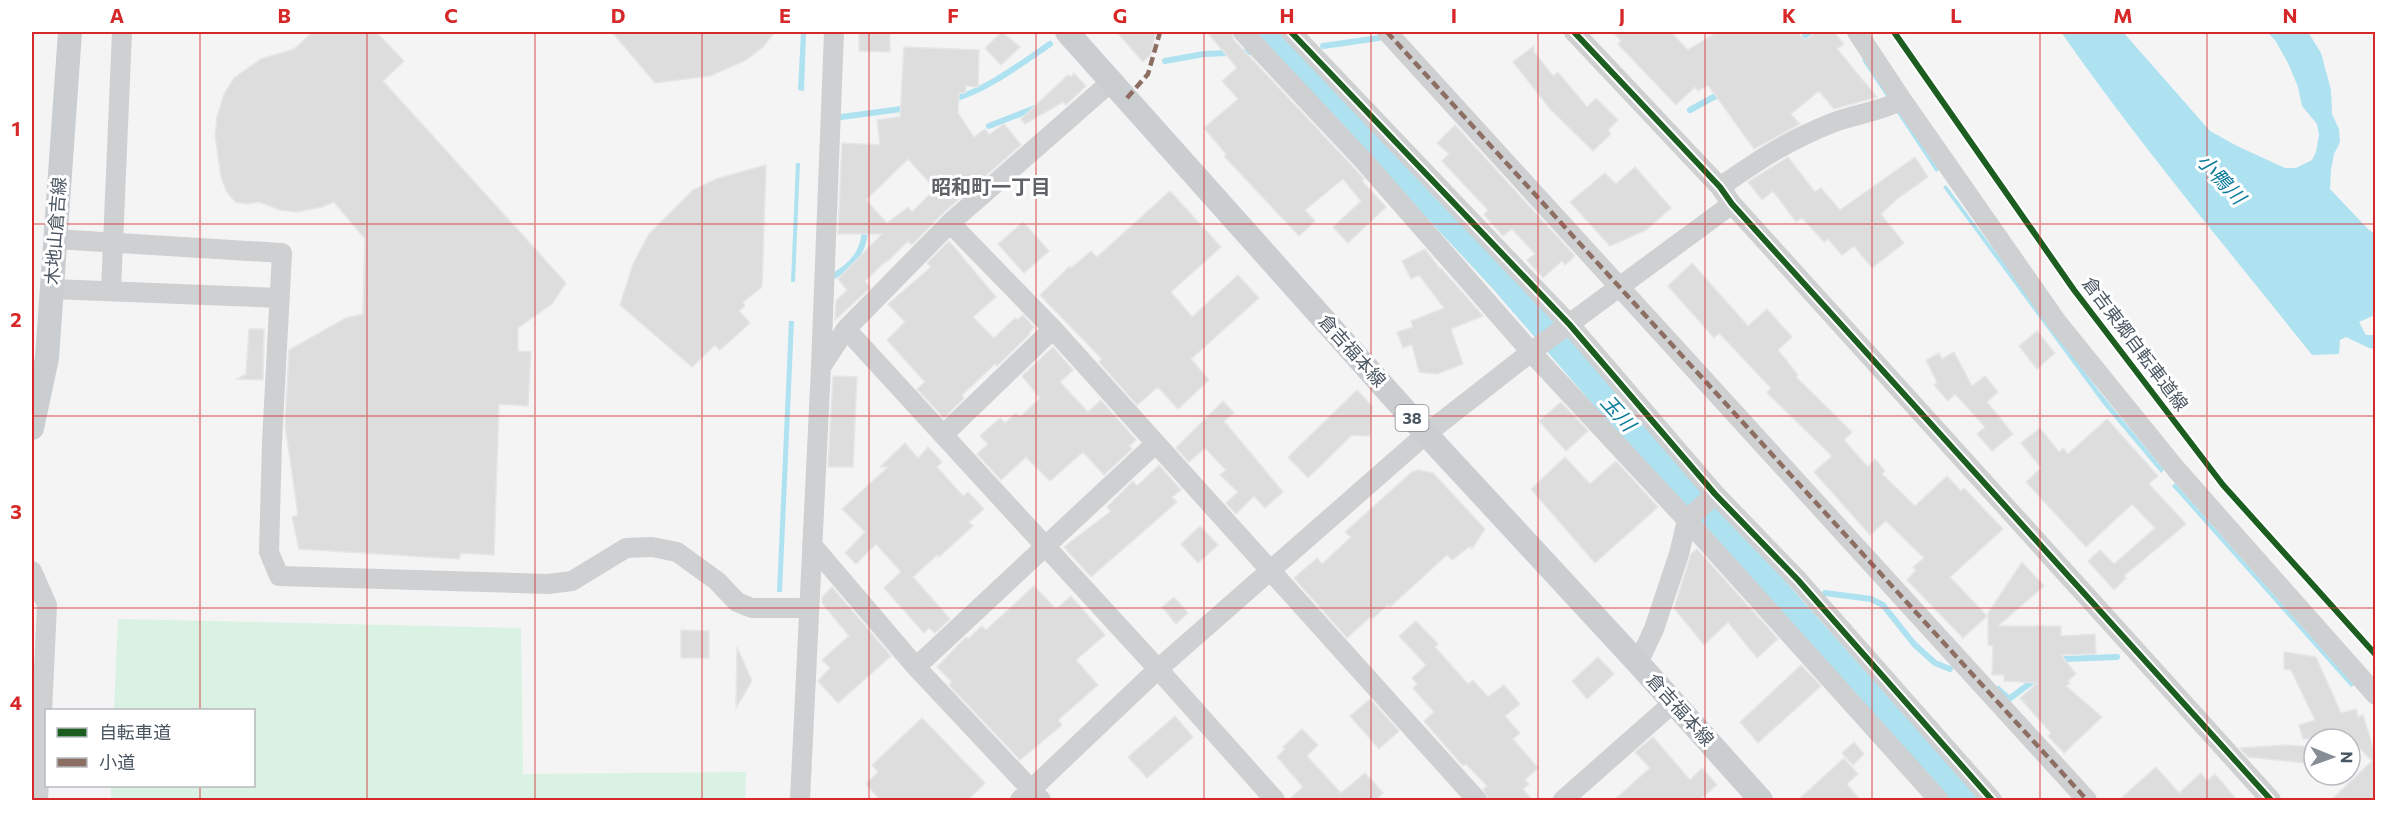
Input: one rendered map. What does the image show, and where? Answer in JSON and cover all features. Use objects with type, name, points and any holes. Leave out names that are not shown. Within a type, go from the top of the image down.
[{"type":"main road","name":"木地山倉吉線","points":[[32,428],[47,358],[70,32]]},
{"type":"main road","name":"倉吉福本線","points":[[1067,32],[1426,434],[1638,663],[1761,801]]},
{"type":"street","points":[[111,290],[122,32]]},
{"type":"street","points":[[800,801],[821,367],[834,32]]},
{"type":"street","points":[[1243,32],[1363,160],[1531,352],[1687,520],[1940,801]]},
{"type":"street","points":[[1291,32],[1570,325],[1715,494],[1798,580],[1992,801]]},
{"type":"street","points":[[1387,32],[2087,801]]},
{"type":"street","points":[[1574,32],[1720,187],[1732,204],[2271,801]]},
{"type":"street","points":[[1857,32],[2057,322],[2176,469],[2376,695]]},
{"type":"street","points":[[821,367],[846,329],[950,223],[1112,81]]},
{"type":"street","points":[[1720,187],[1768,153],[1817,129],[1890,106],[1902,100]]},
{"type":"street","points":[[812,545],[1031,797],[1158,669],[1426,434],[1531,352],[1621,288],[1732,204]]},
{"type":"street","points":[[950,223],[1053,329],[1477,801]]},
{"type":"street","points":[[55,238],[282,253],[269,552],[279,576],[548,584],[572,580],[626,548],[652,547],[677,552],[717,581],[737,602],[752,608],[809,608]]},
{"type":"street","points":[[52,289],[280,298]]},
{"type":"street","points":[[846,329],[1158,669],[1275,801]]},
{"type":"street","points":[[943,435],[1053,329]]},
{"type":"street","points":[[916,667],[1155,444]]},
{"type":"street","points":[[1638,663],[1654,628],[1679,554],[1687,520],[1715,494]]},
{"type":"street","points":[[32,571],[47,605],[38,801]]},
{"type":"street","points":[[1563,801],[1673,703]]},
{"type":"green space","points":[[118,619],[521,628],[523,774],[746,772],[745,800],[111,800],[111,787],[255,787],[255,709],[114,709]]},
{"type":"water","points":[[801,32],[806,32],[804,91],[798,90]]},
{"type":"water","name":"玉川","points":[[1254,32],[1283,32],[1518,281],[1980,800],[1947,800],[1608,422],[1493,289]]},
{"type":"water","name":"小鴨川","points":[[2061,32],[2123,32],[2210,131],[2285,168],[2296,168],[2312,160],[2316,152],[2319,135],[2317,124],[2302,106],[2298,87],[2288,63],[2275,40],[2267,32],[2308,32],[2321,53],[2331,90],[2332,114],[2339,129],[2340,142],[2334,154],[2330,189],[2375,234],[2375,315],[2359,322],[2366,335],[2375,335],[2375,349],[2346,337],[2340,340],[2339,354],[2312,355],[2152,155]]},
{"type":"water","points":[[1864,59],[1939,170],[1936,172],[1862,60]]},
{"type":"water","points":[[796,163],[800,163],[795,282],[791,282]]},
{"type":"water","points":[[1946,185],[2099,391],[2164,470],[2161,473],[2103,404],[1943,187]]},
{"type":"water","points":[[789,321],[794,321],[782,592],[777,592]]},
{"type":"water","points":[[2175,483],[2354,685],[2351,687],[2172,486]]},
{"type":"building","points":[[313,32],[376,32],[404,61],[383,81],[566,283],[552,304],[518,328],[518,351],[531,352],[528,406],[499,404],[494,555],[461,553],[459,559],[299,549],[292,517],[298,515],[285,425],[289,350],[346,318],[363,314],[365,239],[334,202],[296,212],[280,210],[259,202],[247,204],[235,202],[227,192],[221,177],[215,135],[217,117],[224,94],[234,78],[261,59],[294,49]]},
{"type":"building","points":[[612,32],[775,32],[763,47],[746,60],[710,76],[655,83]]},
{"type":"building","points":[[859,32],[890,32],[890,52],[859,51]]},
{"type":"building","points":[[1002,32],[1020,47],[1001,65],[985,48]]},
{"type":"building","points":[[1117,32],[1156,32],[1151,54],[1143,62]]},
{"type":"building","points":[[1207,32],[1231,32],[1234,40],[1354,168],[1364,179],[1362,181],[1386,207],[1348,243],[1333,227],[1361,201],[1343,179],[1305,210],[1315,221],[1299,236],[1224,156],[1226,154],[1204,128],[1238,99],[1222,81],[1237,68]]},
{"type":"building","points":[[1613,32],[1671,32],[1688,50],[1717,32],[1797,32],[1805,40],[1816,32],[1834,32],[1844,44],[1837,49],[1877,97],[1834,109],[1819,91],[1791,114],[1800,124],[1754,149],[1708,85],[1698,91],[1695,87],[1676,105],[1618,44],[1621,41]]},
{"type":"building","points":[[1534,46],[1534,52],[1553,76],[1558,72],[1587,107],[1596,98],[1618,120],[1608,130],[1611,134],[1593,151],[1551,110],[1513,62]]},
{"type":"building","points":[[904,47],[979,50],[978,87],[966,86],[965,93],[959,93],[958,113],[974,137],[985,129],[989,135],[1004,124],[1021,145],[942,214],[912,245],[908,241],[887,260],[865,281],[870,288],[835,320],[836,301],[847,290],[838,279],[882,234],[838,234],[842,143],[880,145],[877,120],[900,117]],"holes":[[[908,159],[935,189],[912,212],[908,207],[887,223],[866,200]]]},
{"type":"building","points":[[1074,73],[1086,86],[1066,105],[1063,102],[1025,124],[1021,119],[1068,75],[1071,77]]},
{"type":"building","points":[[1455,125],[1575,256],[1565,265],[1562,261],[1543,278],[1527,260],[1535,254],[1512,229],[1503,236],[1484,215],[1488,210],[1442,161],[1449,154],[1437,143]]},
{"type":"building","points":[[1788,157],[1815,192],[1821,188],[1840,210],[1915,157],[1928,177],[1897,199],[1881,214],[1904,243],[1872,268],[1854,246],[1842,255],[1828,239],[1824,242],[1802,218],[1796,222],[1773,191],[1762,200],[1748,182]]},
{"type":"building","points":[[766,165],[762,287],[743,302],[745,306],[739,311],[750,323],[720,350],[715,345],[692,367],[620,305],[633,264],[649,234],[693,190],[716,179]]},
{"type":"building","points":[[1635,167],[1671,208],[1646,230],[1610,246],[1570,202],[1605,173],[1616,184]]},
{"type":"building","points":[[1170,191],[1221,247],[1171,292],[1192,317],[1238,275],[1259,298],[1191,359],[1209,380],[1178,409],[1158,387],[1137,405],[1099,362],[1102,359],[1040,295],[1070,266],[1071,268],[1091,251],[1097,257]]},
{"type":"building","points":[[1023,222],[1049,251],[1024,273],[998,244]]},
{"type":"building","points":[[949,241],[996,297],[973,317],[994,338],[1015,318],[1017,320],[1023,315],[1034,327],[1030,334],[997,366],[995,364],[962,395],[964,398],[944,418],[917,389],[925,382],[887,340],[905,322],[888,304],[931,267],[927,263]]},
{"type":"building","points":[[1425,249],[1483,316],[1451,329],[1463,364],[1437,374],[1419,372],[1412,344],[1403,348],[1397,332],[1413,327],[1411,321],[1444,308],[1419,275],[1411,279],[1402,261]]},
{"type":"building","points":[[1692,263],[1748,326],[1767,309],[1792,337],[1778,350],[1798,375],[1796,377],[1852,432],[1844,440],[1868,467],[1875,459],[1885,471],[1882,474],[1915,506],[1947,476],[1961,491],[1964,488],[2003,529],[1950,577],[1987,616],[1963,638],[1907,580],[1916,570],[1913,567],[1924,558],[1886,521],[1870,535],[1814,472],[1832,456],[1767,393],[1771,388],[1719,333],[1714,338],[1668,286]]},
{"type":"building","points":[[249,329],[264,329],[263,380],[237,379],[246,374]]},
{"type":"building","points":[[2037,331],[2055,353],[2037,369],[2019,346]]},
{"type":"building","points":[[1053,347],[1073,370],[1060,382],[1088,412],[1101,400],[1136,440],[1129,446],[1132,449],[1104,475],[1083,452],[1050,481],[1026,457],[1001,480],[977,454],[988,444],[980,436],[1000,418],[1005,423],[1016,413],[1020,417],[1040,398],[1022,376]]},
{"type":"building","points":[[1954,352],[1972,386],[1985,376],[1998,392],[1987,402],[2013,434],[1992,451],[1977,434],[1985,427],[1955,394],[1948,401],[1934,385],[1937,382],[1926,360],[1939,353],[1942,359]]},
{"type":"building","points":[[833,376],[857,377],[853,467],[828,467]]},
{"type":"building","points":[[1357,390],[1372,406],[1370,436],[1352,435],[1308,478],[1288,457]]},
{"type":"building","points":[[1223,401],[1234,413],[1224,421],[1283,492],[1265,508],[1254,496],[1236,514],[1226,503],[1238,492],[1220,475],[1226,470],[1205,448],[1189,462],[1176,448]]},
{"type":"building","points":[[1561,402],[1588,431],[1566,451],[1539,421]]},
{"type":"building","points":[[2107,419],[2158,476],[2149,484],[2186,524],[2124,576],[2126,578],[2114,590],[2088,561],[2100,550],[2114,564],[2155,528],[2132,504],[2086,547],[2026,482],[2041,468],[2021,443],[2040,428],[2059,452],[2063,448],[2068,454]]},
{"type":"building","points":[[905,443],[918,458],[928,447],[942,462],[937,467],[963,496],[968,492],[984,509],[969,522],[973,526],[913,577],[950,619],[935,633],[929,628],[924,633],[884,588],[901,572],[876,544],[856,564],[845,553],[865,532],[842,509],[888,467],[880,467]]},
{"type":"building","points":[[1565,457],[1590,484],[1616,461],[1658,507],[1595,563],[1531,489]]},
{"type":"building","points":[[1159,465],[1181,490],[1172,497],[1177,502],[1091,577],[1064,547],[1111,511],[1107,507],[1133,481],[1137,486]]},
{"type":"building","points":[[1418,470],[1433,473],[1485,529],[1472,549],[1470,546],[1452,560],[1447,555],[1390,607],[1388,605],[1372,619],[1370,617],[1347,638],[1294,578],[1317,558],[1322,564],[1351,537],[1345,532],[1412,472]]},
{"type":"building","points":[[1200,526],[1218,545],[1198,563],[1181,544]]},
{"type":"building","points":[[1697,549],[1778,639],[1757,658],[1728,622],[1704,645],[1674,608],[1691,554]]},
{"type":"building","points":[[2022,562],[2044,586],[1998,626],[2061,626],[2061,636],[2095,634],[2096,654],[2061,655],[2076,674],[2066,686],[2102,717],[2064,753],[2048,736],[2051,733],[2020,698],[2037,683],[2004,681],[2004,675],[1992,675],[1993,646],[1988,645],[1988,613]]},
{"type":"building","points":[[1034,586],[1056,609],[1071,596],[1105,635],[1076,660],[1098,685],[1058,720],[1062,725],[1020,760],[949,685],[952,682],[937,667],[966,637],[968,639],[982,626],[986,630]]},
{"type":"building","points":[[832,587],[891,656],[838,703],[818,681],[830,668],[822,660],[849,636],[822,603],[822,597]]},
{"type":"building","points":[[1174,597],[1188,613],[1176,624],[1162,607]]},
{"type":"building","points":[[1416,621],[1438,644],[1435,647],[1468,684],[1473,680],[1488,697],[1504,685],[1520,704],[1505,716],[1520,733],[1513,739],[1538,768],[1525,780],[1529,784],[1523,789],[1533,801],[1489,801],[1483,789],[1487,786],[1466,764],[1463,766],[1424,721],[1434,712],[1413,688],[1417,684],[1412,678],[1426,665],[1399,636]]},
{"type":"building","points":[[681,630],[709,631],[709,658],[681,658]]},
{"type":"building","points":[[737,647],[752,681],[736,708]]},
{"type":"building","points":[[2284,652],[2316,657],[2341,713],[2356,709],[2358,717],[2363,715],[2376,756],[2376,801],[2330,801],[2345,787],[2362,787],[2362,771],[2372,761],[2362,751],[2362,727],[2302,727],[2302,736],[2299,725],[2315,720],[2291,670],[2284,669]]},
{"type":"building","points":[[1598,657],[1614,674],[1587,699],[1572,681]]},
{"type":"building","points":[[1801,665],[1821,686],[1758,743],[1740,722]]},
{"type":"building","points":[[1370,699],[1399,731],[1379,749],[1350,716]]},
{"type":"building","points":[[1175,716],[1193,737],[1147,778],[1128,757]]},
{"type":"building","points":[[922,718],[985,783],[967,801],[881,801],[866,784],[878,772],[872,765]]},
{"type":"building","points":[[1302,729],[1318,745],[1307,756],[1341,793],[1365,773],[1383,793],[1375,801],[1287,801],[1303,787],[1277,757],[1285,749],[1283,747]]},
{"type":"building","points":[[1653,737],[1690,780],[1702,768],[1717,785],[1698,801],[1613,801],[1650,768],[1635,752]]},
{"type":"building","points":[[1854,742],[1864,754],[1853,765],[1842,753]]},
{"type":"building","points":[[2302,746],[2302,763],[2248,757],[2240,748]]},
{"type":"building","points":[[1844,758],[1858,774],[1847,784],[1861,801],[1797,801]]},
{"type":"building","points":[[2156,767],[2179,793],[2201,773],[2207,781],[2215,774],[2238,801],[2118,801]]},
{"type":"waterway","points":[[1797,43],[1810,32]]},
{"type":"waterway","points":[[1323,46],[1379,38]]},
{"type":"waterway","points":[[951,100],[990,83],[1050,44]]},
{"type":"waterway","points":[[1165,61],[1204,54],[1250,52]]},
{"type":"waterway","points":[[1690,110],[1721,93]]},
{"type":"waterway","points":[[841,117],[909,108]]},
{"type":"waterway","points":[[989,126],[1035,108]]},
{"type":"waterway","points":[[832,277],[846,268],[860,250],[865,227]]},
{"type":"waterway","points":[[1825,593],[1871,599],[1883,605],[1914,644],[1935,663],[1950,669]]},
{"type":"waterway","points":[[2057,664],[2065,659],[2117,657]]},
{"type":"waterway","points":[[1998,689],[2009,699],[2037,678]]},
{"type":"marked path","points":[[1127,98],[1148,74],[1160,32]]},
{"type":"marked path","points":[[1387,32],[2087,800]]},
{"type":"cycle path","points":[[1291,32],[1570,325],[1715,494],[1798,580],[1992,800]]},
{"type":"cycle path","points":[[1574,32],[1720,187],[1732,204],[2271,800]]},
{"type":"cycle path","name":"倉吉東郷自転車道線","points":[[1894,32],[2074,290],[2223,485],[2376,655]]},
{"type":"district","name":"昭和町一丁目","points":[[991,187]]}]
